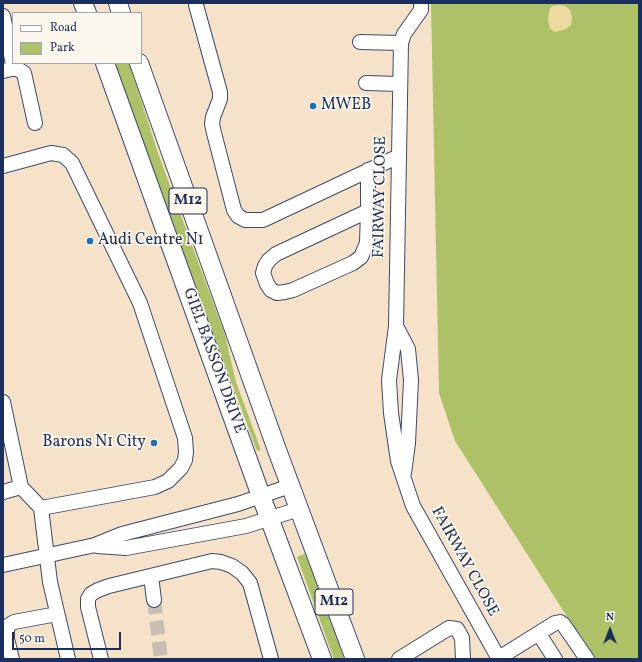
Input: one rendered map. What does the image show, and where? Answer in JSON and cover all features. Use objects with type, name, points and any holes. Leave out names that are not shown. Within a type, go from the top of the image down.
[{"type":"main road","name":"GIEL BASSON DRIVE","points":[[105,64],[261,496],[322,659]]},
{"type":"main road","name":"GIEL BASSON DRIVE","points":[[139,64],[290,486],[355,659]]},
{"type":"street","name":"FAIRWAY CLOSE","points":[[421,3],[421,10],[404,34],[401,43],[396,326],[389,380],[391,413],[398,461],[413,506],[499,659]]},
{"type":"street","points":[[196,5],[220,92],[220,99],[212,117],[212,124],[234,210],[238,216],[245,220],[263,220],[399,156]]},
{"type":"street","points":[[3,16],[8,70],[16,68],[24,73],[35,123]]},
{"type":"street","points":[[360,42],[401,43]]},
{"type":"street","points":[[366,83],[400,84]]},
{"type":"street","points":[[3,166],[51,154],[63,155],[72,163],[140,303],[185,438],[185,460],[181,468],[176,475],[156,487],[41,508]]},
{"type":"street","points":[[368,170],[368,211],[367,244],[361,257],[352,263],[293,290],[277,293],[271,290],[263,273],[269,260],[276,254],[368,211]]},
{"type":"street","name":"FAIRWAY CLOSE","points":[[396,326],[408,349],[411,380],[408,443],[403,479]]},
{"type":"street","points":[[3,402],[21,488],[41,508],[50,582],[68,659]]},
{"type":"street","points":[[391,413],[397,406],[405,406],[410,410]]},
{"type":"street","points":[[3,565],[95,546],[122,534],[238,504],[290,486]]},
{"type":"street","points":[[3,492],[21,488]]},
{"type":"street","points":[[95,546],[126,548],[246,526],[299,509]]},
{"type":"street","points":[[101,659],[88,607],[88,599],[91,594],[98,590],[212,561],[221,562],[232,566],[242,573],[250,583],[271,659]]},
{"type":"street","points":[[151,576],[154,600]]},
{"type":"street","points":[[12,659],[7,639],[7,630],[9,625],[14,622],[57,614]]},
{"type":"street","points":[[499,659],[555,623],[560,622],[563,624],[581,657]]},
{"type":"street","points":[[399,659],[449,628],[457,629],[462,638],[463,659]]},
{"type":"street","points":[[539,634],[555,659]]},
{"type":"green space","points":[[431,3],[639,3],[639,659],[594,659],[455,441],[439,393]]},
{"type":"green space","points":[[115,64],[129,64],[158,153],[225,335],[236,382],[261,450],[257,451],[135,123]]},
{"type":"green space","points":[[306,553],[330,615],[344,659],[334,659],[297,557]]},
{"type":"sand","points":[[559,5],[565,6],[570,10],[572,20],[571,25],[566,29],[555,32],[550,29],[548,20],[550,8]]},
{"type":"tunnel","points":[[154,600],[161,659]]},
{"type":"place","name":"MWEB","points":[[313,106]]},
{"type":"place","name":"Audi Centre N1","points":[[90,241]]},
{"type":"place","name":"Barons N1 City","points":[[154,443]]}]
